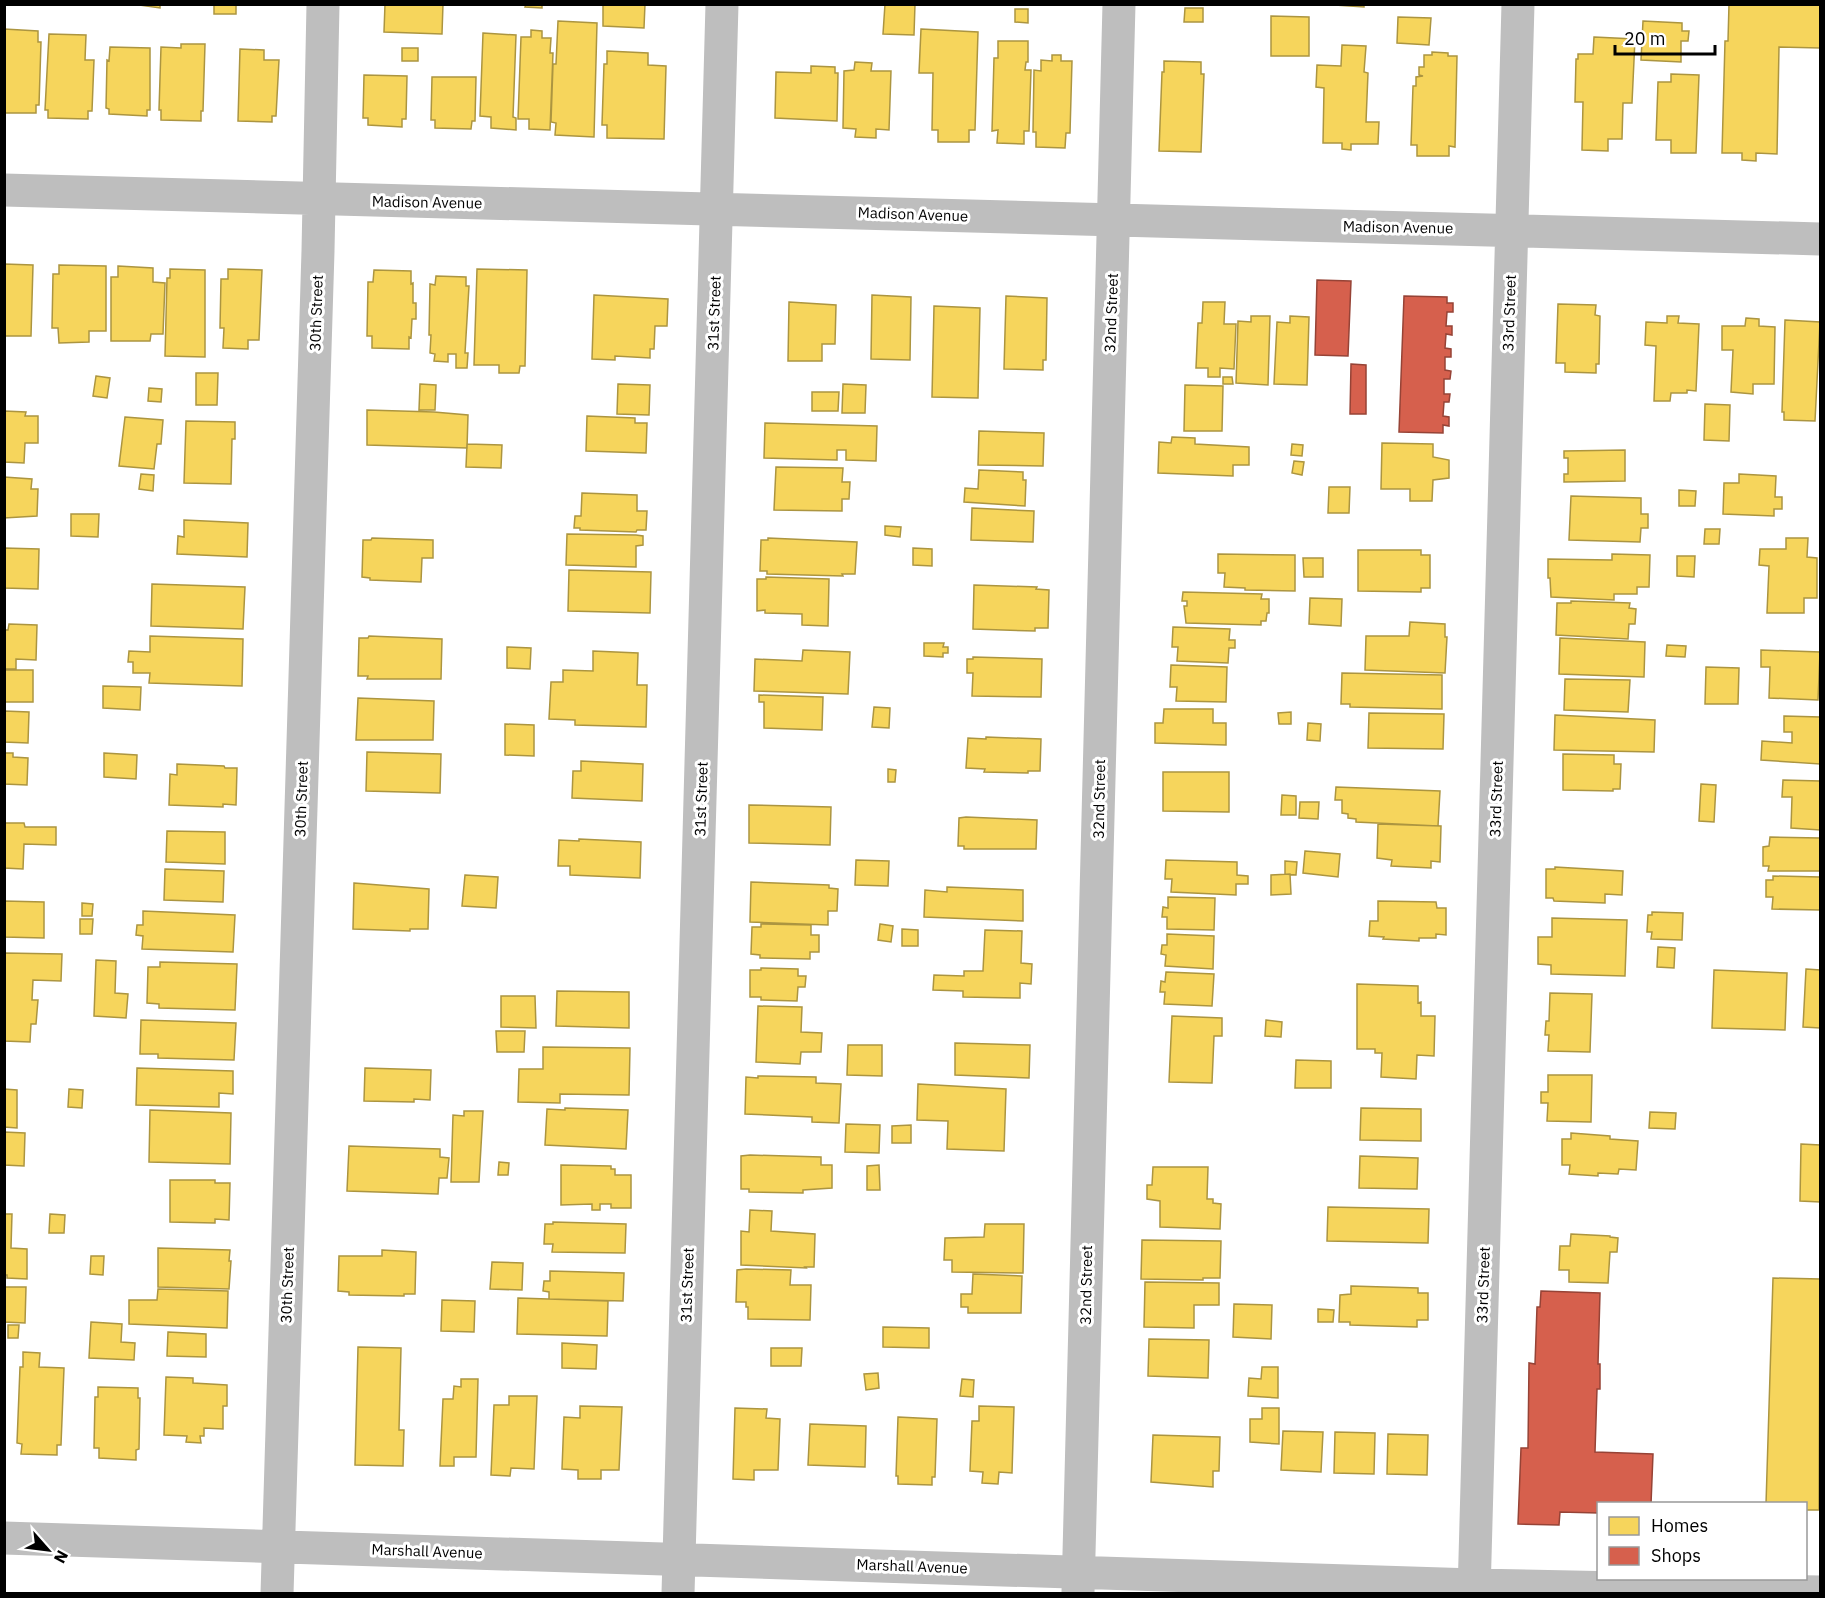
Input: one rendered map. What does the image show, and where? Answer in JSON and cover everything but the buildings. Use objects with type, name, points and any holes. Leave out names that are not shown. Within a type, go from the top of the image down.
[{"type":"street","name":"30th Street","points":[[277,1593],[318,251],[323,4]]},
{"type":"street","name":"31st Street","points":[[678,1593],[722,4]]},
{"type":"street","name":"32nd Street","points":[[1078,1582],[1119,4]]},
{"type":"street","name":"33rd Street","points":[[1474,1589],[1518,4]]},
{"type":"street","name":"Madison Avenue","points":[[4,190],[1821,239]]},
{"type":"street","name":"Marshall Avenue","points":[[4,1538],[679,1560],[1078,1582],[1821,1592]]}]
